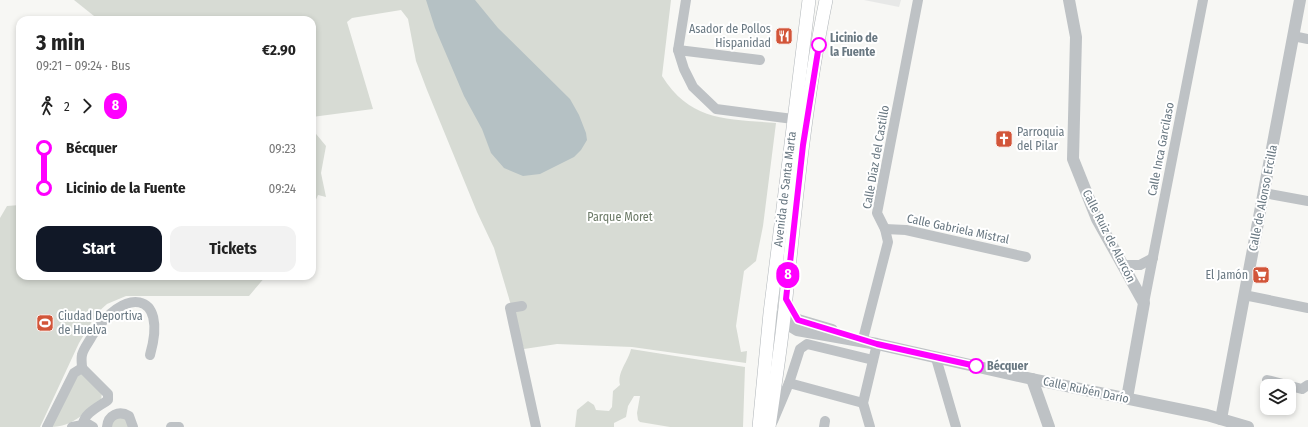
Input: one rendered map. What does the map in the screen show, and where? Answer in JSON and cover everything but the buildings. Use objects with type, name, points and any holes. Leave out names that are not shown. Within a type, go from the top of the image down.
[{"type":"main road","name":"Avenida de Santa Marta","points":[[759,427],[770,313],[809,0]]},
{"type":"main road","name":"Avenida de Santa Marta","points":[[770,427],[803,145],[826,0]]},
{"type":"street","points":[[686,0],[678,50],[684,69],[693,88],[716,109],[793,119]]},
{"type":"street","name":"Calle Díaz del Castillo","points":[[863,339],[888,242],[885,229],[877,213],[918,0]]},
{"type":"street","name":"Calle Ruiz de Alarcón","points":[[1069,0],[1076,37],[1073,159],[1090,203],[1144,303]]},
{"type":"street","name":"Calle Inca Garcilaso","points":[[1144,303],[1203,0]]},
{"type":"street","name":"Calle de Alonso Ercilla","points":[[1221,419],[1300,0]]},
{"type":"street","points":[[1293,36],[1308,39]]},
{"type":"street","points":[[678,50],[760,60]]},
{"type":"street","points":[[1264,193],[1308,201]]},
{"type":"street","name":"Calle Gabriela Mistral","points":[[885,229],[906,230],[1026,257]]},
{"type":"street","points":[[1123,265],[1140,265],[1153,258]]},
{"type":"street","points":[[1244,295],[1308,308]]},
{"type":"street","points":[[780,346],[797,325],[786,299]]},
{"type":"street","points":[[83,424],[83,420],[90,412],[108,400],[108,394],[82,368],[82,355],[96,330],[107,317],[118,308],[130,302],[138,301],[145,303],[152,312],[156,327],[150,355]]},
{"type":"street","points":[[1127,398],[1144,303]]},
{"type":"street","points":[[522,306],[510,308],[536,427]]},
{"type":"street","points":[[770,313],[783,322]]},
{"type":"street","name":"Calle Rubén Darío","points":[[769,329],[783,322],[863,339],[877,344]]},
{"type":"street","name":"Calle Rubén Darío","points":[[797,325],[936,358],[1221,419],[1248,427]]},
{"type":"street","points":[[770,427],[789,383],[800,349],[807,344],[873,360]]},
{"type":"street","points":[[870,427],[863,403],[877,344]]},
{"type":"street","points":[[936,358],[956,427]]},
{"type":"street","points":[[47,427],[74,373],[82,368]]},
{"type":"street","points":[[1032,379],[1049,427]]},
{"type":"street","points":[[789,383],[863,403]]},
{"type":"street","points":[[1296,387],[1302,389],[1308,385]]},
{"type":"street","points":[[106,427],[109,418],[112,415],[121,413],[129,416],[134,427]]},
{"type":"street","points":[[72,427],[83,424],[88,424],[93,427]]},
{"type":"street","points":[[171,427],[179,427]]},
{"type":"shaded area","points":[[426,0],[475,0],[498,28],[570,99],[579,115],[587,140],[581,150],[574,157],[540,174],[523,176],[504,168],[491,153],[482,129],[464,96],[435,28]]},
{"type":"shaded area","points":[[864,0],[901,0],[899,7]]},
{"type":"green space","name":"Parque Moret","points":[[74,0],[671,0],[662,76],[673,91],[685,102],[698,110],[712,115],[742,120],[776,123],[763,226],[756,261],[744,271],[736,326],[741,352],[747,351],[746,363],[632,347],[557,344],[524,349],[494,248],[477,212],[427,90],[416,61],[408,19],[401,10],[352,18],[347,22],[373,109],[316,116],[316,16],[94,16]]},
{"type":"green space","points":[[316,134],[326,146],[321,173],[326,197],[318,195],[316,200]]},
{"type":"green space","name":"Ciudad Deportiva de Huelva","points":[[16,205],[16,280],[263,280],[249,296],[126,296],[107,304],[97,313],[79,343],[40,427],[0,427],[0,218],[7,206]]},
{"type":"green space","points":[[631,349],[745,367],[743,427],[670,427],[640,422],[638,420],[637,413],[640,396],[634,396],[628,406],[626,417],[614,423],[614,427],[575,427],[577,410],[588,401],[594,405],[596,410],[609,411],[612,407],[613,391],[620,385],[619,380],[621,371]]},
{"type":"green space","points":[[81,374],[85,374],[102,392],[101,401],[72,422],[51,427],[76,377]]},
{"type":"green space","points":[[125,417],[130,427],[110,427],[112,419]]},
{"type":"bus line","name":"8","points":[[819,45],[803,145],[786,299],[798,320],[877,344],[976,366]]},
{"type":"place","name":"Asador de Pollos Hispanidad","points":[[784,36]]},
{"type":"place","name":"Licinio de la Fuente","points":[[819,45]]},
{"type":"place","name":"Parroquia del Pilar","points":[[1004,139]]},
{"type":"place","name":"El Jamón","points":[[1261,275]]},
{"type":"place","name":"Ciudad Deportiva de Huelva","points":[[45,323]]},
{"type":"place","name":"Bécquer","points":[[976,366]]}]
